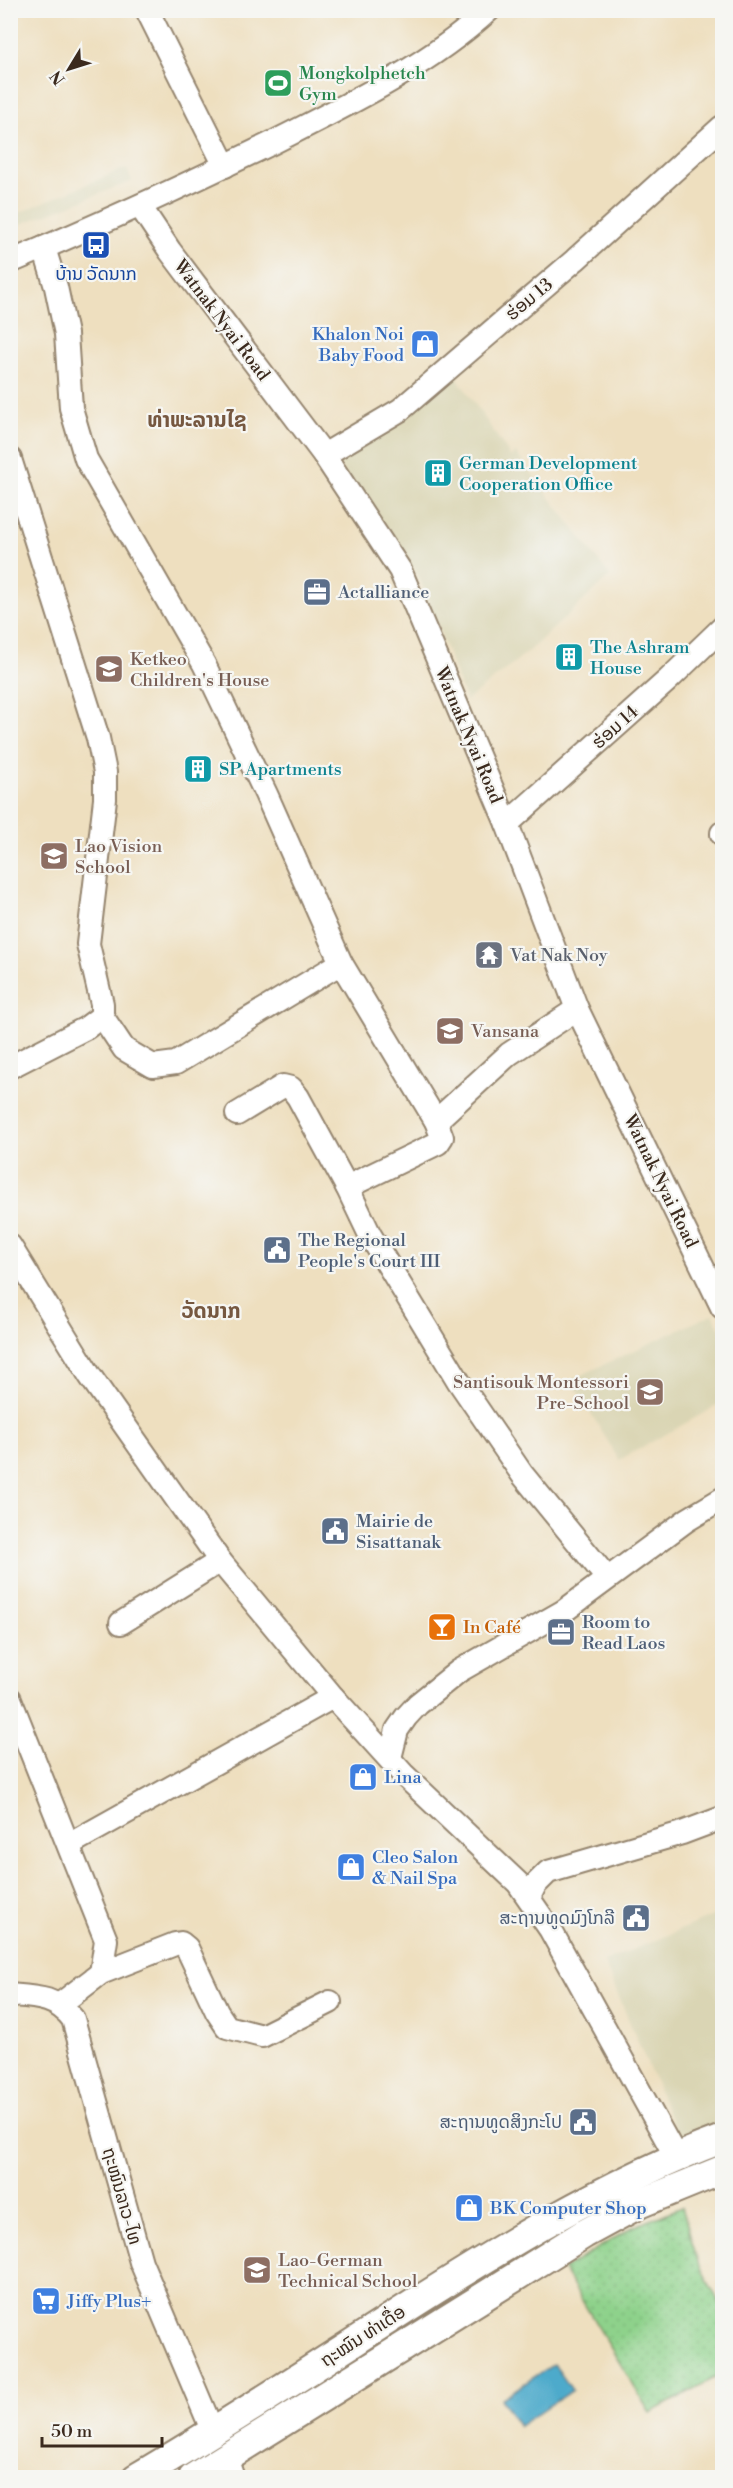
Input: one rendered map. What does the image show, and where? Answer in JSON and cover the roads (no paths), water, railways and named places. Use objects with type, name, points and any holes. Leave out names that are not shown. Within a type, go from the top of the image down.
[{"type":"main road","name":"ຖະໝົນ ທ່າເດື່ອ","points":[[136,2478],[213,2432],[479,2262],[625,2180],[723,2139]]},
{"type":"main road","points":[[676,2157],[686,2183]]},
{"type":"main road","name":"ຖະໝົນ ທ່າເດື່ອ","points":[[193,2478],[230,2468],[584,2234],[641,2203],[723,2170]]},
{"type":"main road","points":[[213,2432],[230,2468]]},
{"type":"street","points":[[147,10],[225,166]]},
{"type":"street","points":[[10,262],[140,206],[329,114],[412,68],[472,26],[489,10]]},
{"type":"street","name":"ຮ່ອມ 13","points":[[324,455],[400,410],[575,260],[723,127]]},
{"type":"street","name":"Watnak Nyai Road","points":[[140,206],[170,251],[324,455],[400,570],[507,824],[577,1009],[723,1307]]},
{"type":"street","points":[[44,248],[56,287],[66,334],[71,408],[86,459],[204,664],[266,794],[341,963],[436,1120],[442,1137],[438,1143],[347,1187]]},
{"type":"street","points":[[10,459],[98,738],[105,772],[105,799],[88,944],[102,1004],[102,1016],[124,1048],[153,1066],[176,1063],[341,963]]},
{"type":"street","name":"ຮ່ອມ 14","points":[[507,824],[723,628]]},
{"type":"street","points":[[436,1120],[509,1054],[577,1009]]},
{"type":"street","points":[[10,1067],[86,1028],[102,1016]]},
{"type":"street","points":[[237,1114],[283,1086],[291,1088],[347,1187],[370,1235],[459,1382],[522,1474],[607,1578]]},
{"type":"street","points":[[10,1246],[90,1376],[220,1561],[333,1697],[403,1774],[518,1883],[529,1897],[550,1929],[676,2157]]},
{"type":"street","points":[[390,1758],[397,1730],[418,1704],[459,1671],[564,1611],[687,1520],[723,1499]]},
{"type":"street","points":[[121,1623],[220,1561]]},
{"type":"street","points":[[69,1844],[333,1697]]},
{"type":"street","points":[[10,1699],[106,1940],[100,1973]]},
{"type":"street","points":[[529,1897],[535,1885],[548,1872],[682,1833],[723,1818]]},
{"type":"street","points":[[10,1995],[48,1998],[59,2004],[100,1973],[181,1943],[187,1947],[227,2027],[262,2036],[330,2002]]},
{"type":"street","name":"ຖະໜົນລາວ-ໄທ","points":[[59,2004],[73,2019],[77,2030],[111,2162],[141,2262],[213,2432]]},
{"type":"water","points":[[554,2364],[572,2390],[519,2426],[501,2399]]},
{"type":"place","name":"Mongkolphetch Gym","points":[[278,83]]},
{"type":"place","name":"ບ້ານ ວັດນາກ","points":[[96,245]]},
{"type":"place","name":"Khalon Noi Baby Food","points":[[425,344]]},
{"type":"place","name":"German Development Cooperation Office","points":[[438,473]]},
{"type":"place","name":"Actalliance","points":[[317,592]]},
{"type":"place","name":"The Ashram House","points":[[569,657]]},
{"type":"place","name":"Ketkeo Children's House","points":[[109,669]]},
{"type":"place","name":"SP Apartments","points":[[198,769]]},
{"type":"place","name":"Lao Vision School","points":[[54,856]]},
{"type":"place","name":"Vat Nak Noy","points":[[489,955]]},
{"type":"place","name":"Vansana","points":[[450,1031]]},
{"type":"place","name":"The Regional People's Court III","points":[[277,1250]]},
{"type":"place","name":"Santisouk Montessori Pre-School","points":[[650,1392]]},
{"type":"place","name":"Mairie de Sisattanak","points":[[335,1531]]},
{"type":"place","name":"In Café","points":[[442,1627]]},
{"type":"place","name":"Room to Read Laos","points":[[561,1632]]},
{"type":"place","name":"Lina","points":[[363,1777]]},
{"type":"place","name":"Cleo Salon & Nail Spa","points":[[351,1867]]},
{"type":"place","name":"ສະຖານທູດມົງໂກລີ","points":[[636,1918]]},
{"type":"place","name":"ສະຖານທູດສິງກະໂປ","points":[[583,2122]]},
{"type":"place","name":"BK Computer Shop","points":[[469,2208]]},
{"type":"place","name":"Lao-German Technical School","points":[[257,2270]]},
{"type":"place","name":"Jiffy Plus+","points":[[46,2301]]},
{"type":"district","name":"ທ່າພະລານໄຊ","points":[[197,420]]},
{"type":"district","name":"ວັດນາກ","points":[[211,1311]]}]
